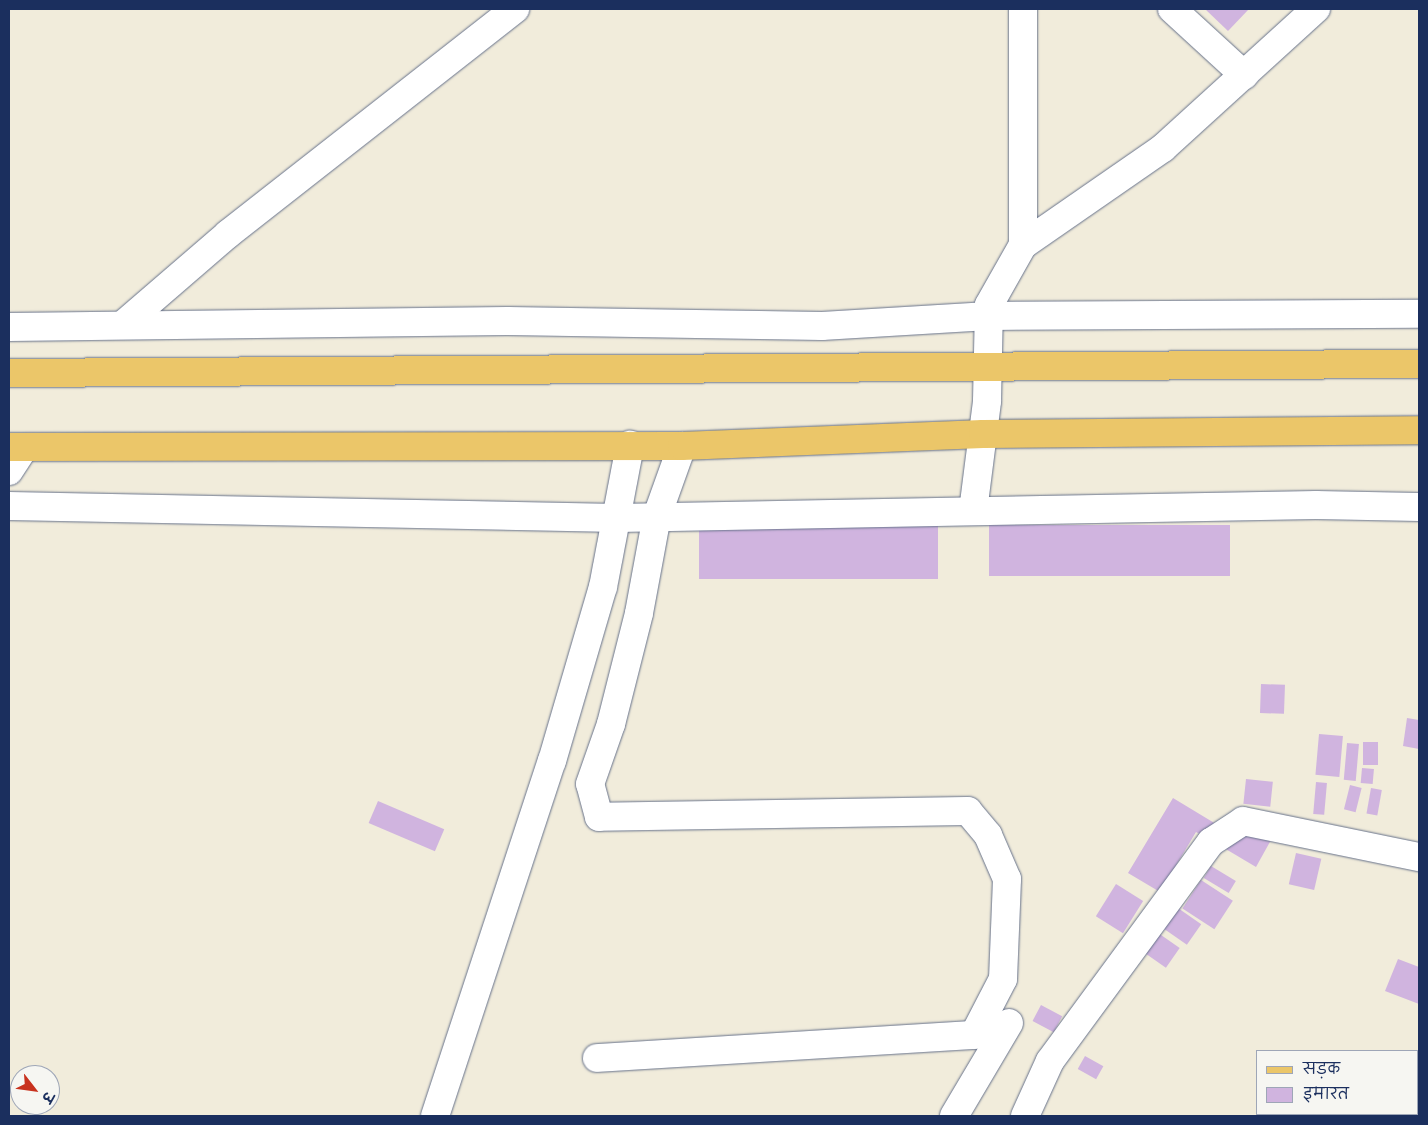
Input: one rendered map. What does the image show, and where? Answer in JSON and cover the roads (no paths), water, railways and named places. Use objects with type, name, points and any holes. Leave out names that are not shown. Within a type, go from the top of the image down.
[{"type":"main road","points":[[9,372],[1419,364]]},
{"type":"main road","points":[[16,448],[682,446],[983,434],[1419,430]]},
{"type":"street","points":[[125,323],[228,234],[515,9]]},
{"type":"street","points":[[1023,9],[1023,245]]},
{"type":"street","points":[[1172,9],[1244,75]]},
{"type":"street","points":[[973,511],[983,434],[988,366],[989,305],[1023,245],[1163,148],[1316,9]]},
{"type":"street","points":[[9,327],[125,323],[508,321],[822,326],[989,316],[1419,314]]},
{"type":"street","points":[[435,1116],[552,761],[603,588],[618,518],[630,445]]},
{"type":"street","points":[[597,1058],[974,1034],[1003,979],[1007,880],[988,835],[968,811],[599,817],[590,784],[611,724],[638,613],[657,516],[682,446]]},
{"type":"street","points":[[9,471],[16,448]]},
{"type":"street","points":[[9,506],[618,518],[1316,505],[1419,507]]},
{"type":"street","points":[[1025,1116],[1050,1061],[1211,842],[1243,821],[1419,857]]},
{"type":"street","points":[[954,1116],[1009,1023]]}]
